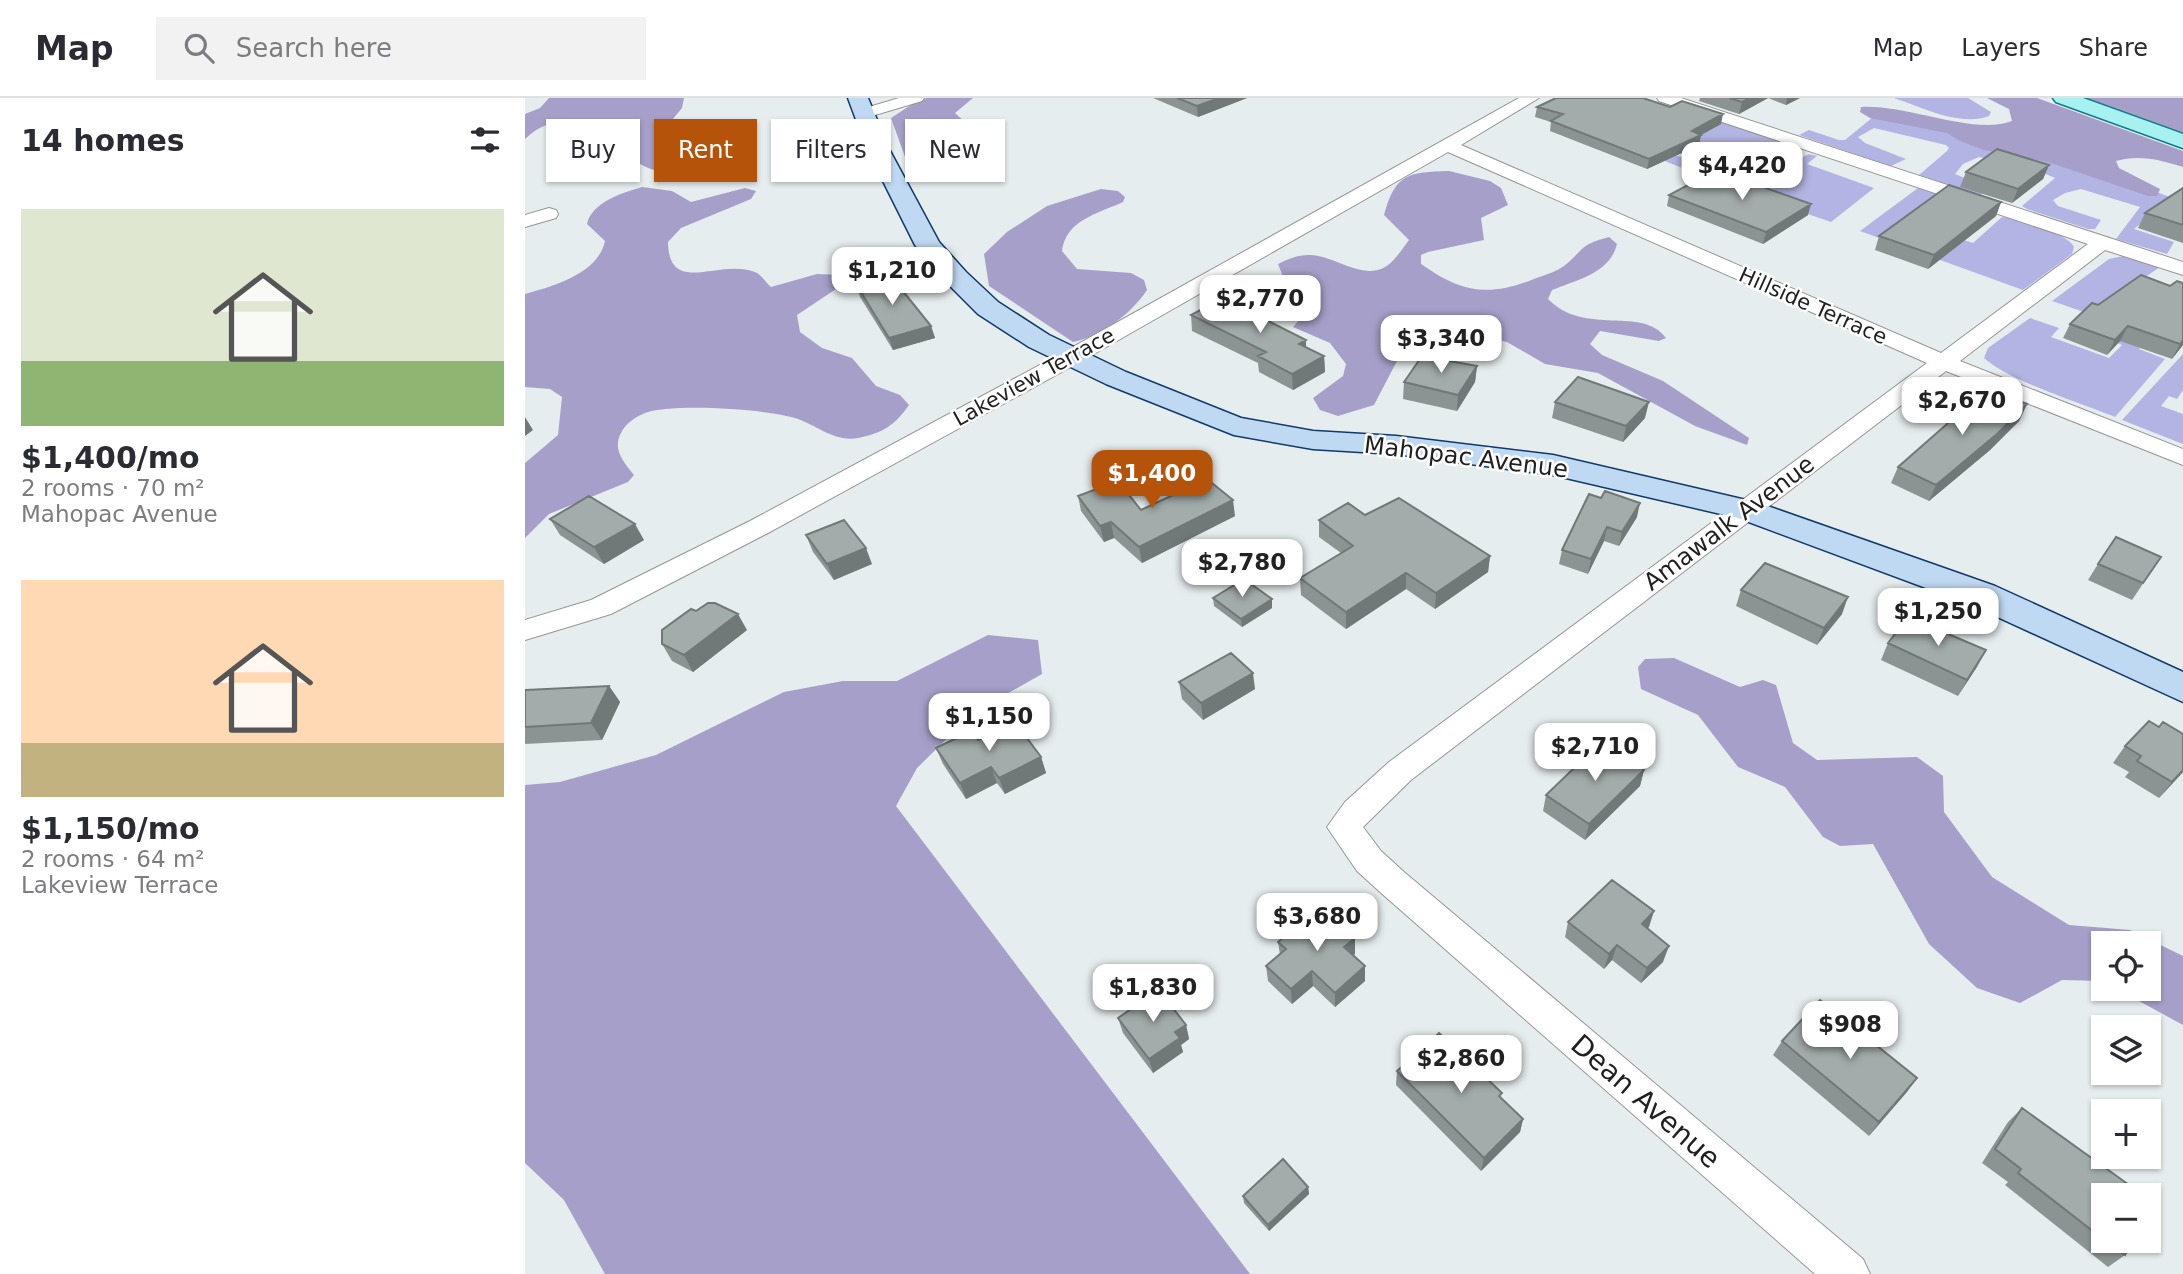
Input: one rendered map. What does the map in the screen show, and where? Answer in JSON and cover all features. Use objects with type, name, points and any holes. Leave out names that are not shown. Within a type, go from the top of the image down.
[{"type":"main road","points":[[2063,98],[2183,141]]},
{"type":"street","points":[[862,105],[915,98]]},
{"type":"street","name":"Lakeview Terrace","points":[[525,630],[601,607],[759,527],[1072,357],[1531,98]]},
{"type":"street","points":[[1665,98],[2183,269]]},
{"type":"street","name":"Mahopac Avenue","points":[[862,105],[878,149],[928,245],[989,308],[1039,341],[1116,378],[1234,426],[1313,440],[1397,445],[1553,465],[1747,510],[1878,555],[1982,596],[2086,641],[2183,688]]},
{"type":"street","name":"Hillside Terrace","points":[[1447,145],[1943,362],[2183,457]]},
{"type":"street","points":[[525,221],[549,214]]},
{"type":"street","name":"Amawalk Avenue","points":[[1358,807],[1380,792],[1400,771],[2102,243]]},
{"type":"street","name":"Dean Avenue","points":[[1358,807],[1344,827],[1369,861],[1848,1274]]},
{"type":"shaded area","points":[[549,98],[684,98],[682,108],[673,119],[654,119],[654,170],[640,164],[640,119],[546,119],[546,125],[525,139],[525,114],[540,108]]},
{"type":"shaded area","points":[[927,98],[973,98],[955,113],[962,119],[905,119],[905,157],[891,118],[917,101]]},
{"type":"shaded area","points":[[1894,98],[1968,98],[1991,112],[1989,116],[1978,119],[1953,118]]},
{"type":"shaded area","points":[[1987,98],[2037,98],[2183,151],[2183,167],[2141,158],[2116,161],[2119,168],[2160,189],[2157,196],[2148,196],[2048,162],[1984,150],[1947,133],[1870,118],[1860,112],[1861,107],[1879,107],[1979,125],[2012,121],[2009,109]]},
{"type":"shaded area","points":[[2083,98],[2183,98],[2183,134]]},
{"type":"shaded area","points":[[1878,113],[2112,175],[2183,202],[2152,214],[2134,229],[2174,242],[2167,254],[2116,239],[2140,207],[2081,189],[2065,193],[2053,200],[2058,206],[2101,220],[2095,229],[2027,209],[2022,206],[2055,178],[2034,169],[1979,157],[1963,164],[1955,174],[1992,189],[1980,195],[1919,175],[1947,151],[1949,148],[1946,145],[1874,128],[1858,137],[1865,143],[1906,159],[1891,166],[1799,135],[1809,130],[1845,140]]},
{"type":"shaded area","points":[[1723,122],[1799,147],[1769,164],[1739,153],[1734,156],[1729,154],[1695,173],[1652,156],[1661,151],[1681,157],[1702,146],[1692,138]]},
{"type":"shaded area","points":[[1809,154],[1817,156],[1807,164],[1874,188],[1831,222],[1730,187],[1744,180],[1772,189],[1795,170],[1784,166]]},
{"type":"shaded area","points":[[1449,171],[1490,181],[1501,188],[1508,205],[1481,218],[1484,240],[1428,252],[1421,255],[1421,264],[1463,286],[1489,290],[1503,288],[1557,270],[1587,245],[1609,237],[1617,244],[1607,262],[1582,279],[1552,290],[1548,299],[1563,310],[1579,316],[1643,323],[1656,328],[1666,338],[1659,341],[1600,331],[1590,344],[1602,355],[1663,381],[1749,438],[1747,445],[1695,426],[1598,373],[1545,364],[1507,342],[1458,331],[1431,338],[1398,359],[1374,405],[1338,416],[1320,410],[1313,398],[1343,376],[1346,364],[1330,343],[1293,327],[1314,303],[1284,279],[1278,264],[1309,255],[1359,269],[1379,270],[1397,257],[1409,240],[1384,215],[1393,191],[1405,178],[1413,175]]},
{"type":"shaded area","points":[[642,187],[672,191],[691,202],[745,188],[756,191],[751,199],[681,228],[668,242],[671,259],[677,268],[686,272],[741,269],[757,273],[771,287],[817,274],[844,275],[848,279],[842,285],[797,315],[800,332],[822,348],[852,358],[876,386],[900,395],[909,405],[899,418],[881,431],[849,439],[834,436],[798,419],[766,412],[676,408],[645,413],[628,424],[619,439],[620,456],[634,475],[628,482],[549,514],[525,538],[525,463],[558,435],[562,397],[550,389],[525,387],[525,294],[573,277],[593,262],[605,241],[587,224],[590,216],[609,199]]},
{"type":"shaded area","points":[[1918,188],[1969,204],[1909,222],[1973,243],[2002,217],[2009,218],[2062,237],[2074,247],[2072,254],[2023,290],[1860,231]]},
{"type":"shaded area","points":[[1101,189],[1118,191],[1125,197],[1123,202],[1076,225],[1065,240],[1062,251],[1077,269],[1131,273],[1144,280],[1147,290],[1115,323],[1094,335],[1073,342],[989,286],[984,254],[1007,232],[1047,206]]},
{"type":"shaded area","points":[[2123,256],[2160,267],[2113,299],[2174,343],[2052,301],[2109,259]]},
{"type":"shaded area","points":[[2030,318],[2059,328],[2051,337],[2109,358],[2122,345],[2113,341],[2149,339],[2139,349],[2165,359],[2115,417],[2027,383],[1995,367],[1984,358],[1988,348]]},
{"type":"shaded area","points":[[2183,354],[2183,390],[2177,399],[2169,396],[2161,406],[2183,414],[2183,444],[2122,420]]},
{"type":"shaded area","points":[[988,635],[1038,640],[1042,674],[973,713],[917,768],[896,806],[1250,1274],[605,1274],[564,1200],[525,1163],[525,785],[560,782],[656,755],[784,692],[843,681],[897,681]]},
{"type":"shaded area","points":[[1674,658],[1740,687],[1763,680],[1776,685],[1793,743],[1817,760],[1917,757],[1943,776],[1944,812],[1992,877],[2069,925],[2132,931],[2091,931],[2091,981],[2062,980],[2020,1003],[1977,988],[1929,944],[1873,844],[1840,846],[1823,837],[1785,787],[1738,767],[1698,715],[1641,689],[1638,667],[1645,659]]},
{"type":"shaded area","points":[[2161,945],[2183,956],[2183,1025],[2139,1001],[2161,1001]]},
{"type":"building","points":[[1177,98],[1219,98],[1197,106]]},
{"type":"building","points":[[1556,98],[1643,98],[1670,107],[1682,101],[1723,114],[1692,131],[1701,135],[1649,159],[1551,121],[1563,114],[1537,107]]},
{"type":"building","points":[[1729,98],[1750,98],[1742,102]]},
{"type":"building","points":[[1997,149],[2049,165],[2018,189],[1966,172]]},
{"type":"building","points":[[1703,177],[1723,184],[1735,177],[1811,204],[1766,232],[1669,195]]},
{"type":"building","points":[[1949,185],[2001,202],[1934,255],[1879,236]]},
{"type":"building","points":[[2183,188],[2183,225],[2145,213]]},
{"type":"building","points":[[890,275],[931,326],[889,338],[856,284]]},
{"type":"building","points":[[2141,275],[2170,286],[2177,281],[2183,283],[2183,340],[2180,344],[2128,326],[2115,340],[2070,324],[2092,303],[2098,305]]},
{"type":"building","points":[[1223,298],[1306,340],[1299,344],[1324,356],[1292,374],[1258,356],[1266,352],[1191,315]]},
{"type":"building","points":[[1422,356],[1477,366],[1458,395],[1404,382]]},
{"type":"building","points":[[1578,377],[1649,402],[1626,426],[1555,402]]},
{"type":"building","points":[[1991,390],[2027,404],[1997,434],[1936,485],[1898,467],[1972,402],[1977,403]]},
{"type":"building","points":[[1207,479],[1233,500],[1139,547],[1111,522],[1100,526],[1078,496],[1118,481],[1141,510]]},
{"type":"building","points":[[1605,491],[1640,503],[1622,532],[1607,527],[1591,559],[1562,550],[1589,494],[1601,498]]},
{"type":"building","points":[[589,496],[635,524],[594,547],[550,519]]},
{"type":"building","points":[[1399,498],[1490,556],[1436,593],[1406,573],[1346,612],[1300,578],[1353,546],[1319,520],[1348,503],[1365,515]]},
{"type":"building","points":[[844,520],[866,548],[827,564],[806,535]]},
{"type":"building","points":[[2116,537],[2161,557],[2143,583],[2098,564]]},
{"type":"building","points":[[1765,563],[1848,597],[1824,628],[1741,590]]},
{"type":"building","points":[[1244,579],[1272,599],[1241,619],[1213,598]]},
{"type":"building","points":[[708,603],[715,603],[738,614],[684,655],[662,644],[662,630],[691,609],[696,611]]},
{"type":"building","points":[[1908,617],[1986,650],[1967,680],[1888,643]]},
{"type":"building","points":[[1231,653],[1253,673],[1201,703],[1179,682]]},
{"type":"building","points":[[609,686],[591,723],[525,727],[525,690]]},
{"type":"building","points":[[2149,721],[2159,727],[2163,722],[2183,734],[2183,770],[2172,782],[2137,761],[2141,756],[2125,746]]},
{"type":"building","points":[[1015,722],[1041,757],[999,778],[991,767],[960,783],[936,748],[971,731],[978,740]]},
{"type":"building","points":[[1601,742],[1644,770],[1589,824],[1546,795]]},
{"type":"building","points":[[1612,880],[1654,911],[1642,924],[1669,946],[1647,968],[1617,945],[1609,954],[1568,922]]},
{"type":"building","points":[[1320,908],[1355,938],[1344,947],[1365,966],[1335,993],[1312,971],[1291,989],[1266,966],[1286,949],[1278,942]]},
{"type":"building","points":[[1159,990],[1186,1025],[1175,1032],[1180,1038],[1149,1059],[1118,1018]]},
{"type":"building","points":[[1820,1000],[1917,1078],[1879,1122],[1782,1041]]},
{"type":"building","points":[[1439,1033],[1502,1093],[1499,1096],[1523,1119],[1484,1158],[1397,1071]]},
{"type":"building","points":[[2022,1108],[2091,1158],[2091,1169],[2107,1169],[2126,1183],[2091,1183],[2091,1230],[2018,1173],[2021,1169],[1995,1149]]},
{"type":"building","points":[[1283,1159],[1308,1187],[1268,1225],[1243,1196]]}]
